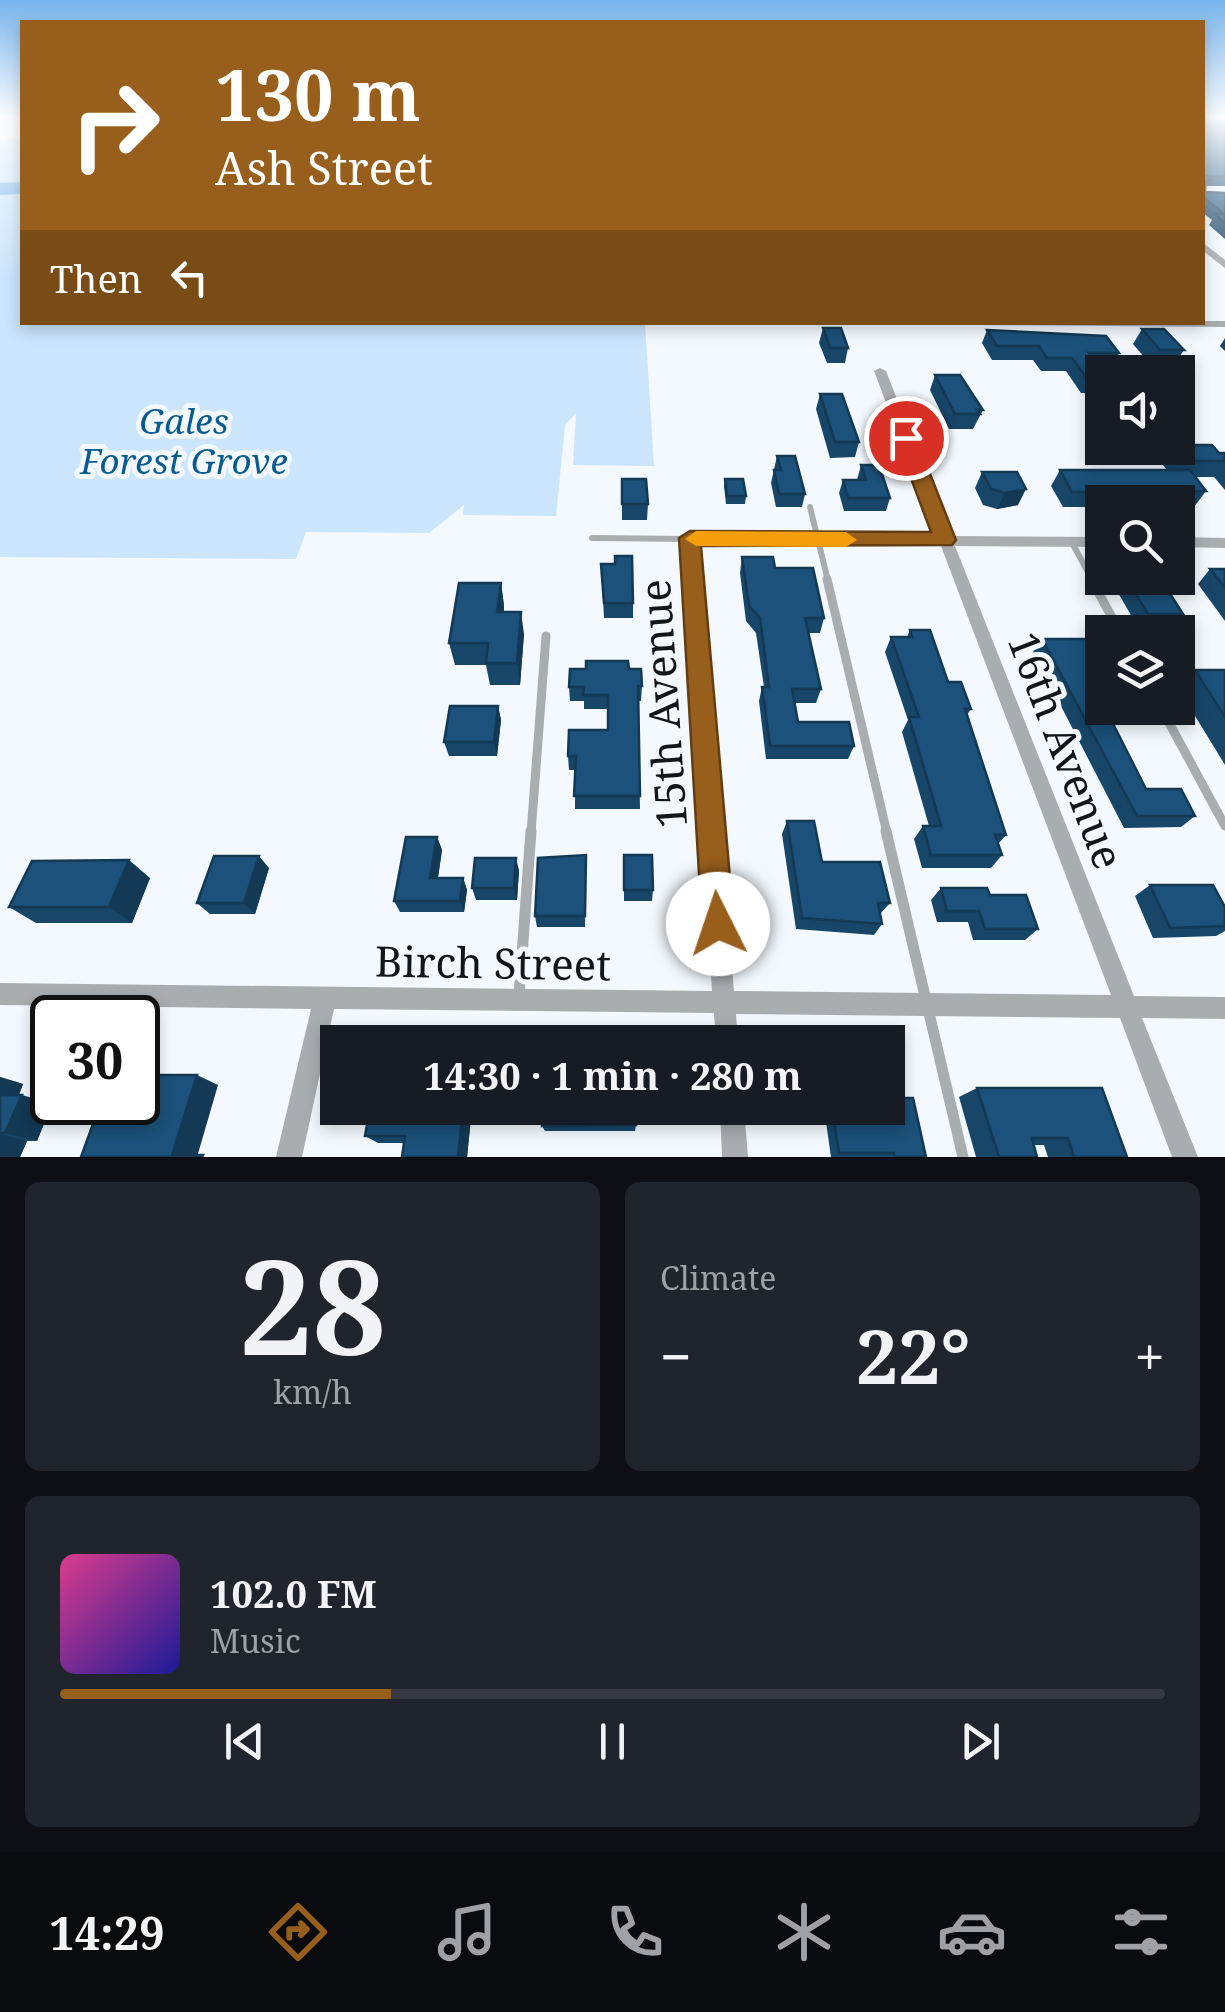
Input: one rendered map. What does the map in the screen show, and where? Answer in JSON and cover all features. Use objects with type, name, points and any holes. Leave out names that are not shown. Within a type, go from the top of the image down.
[{"type":"street","points":[[1205,247],[1225,265]]},
{"type":"street","name":"16th Avenue","points":[[880,370],[1186,1157]]},
{"type":"street","points":[[690,538],[1085,541]]},
{"type":"street","name":"15th Avenue","points":[[690,538],[726,1025]]},
{"type":"street","points":[[1195,542],[1225,542]]},
{"type":"street","name":"Birch Street","points":[[0,994],[1225,1008]]},
{"type":"street","points":[[288,1157],[325,998]]},
{"type":"street","points":[[733,1125],[735,1157]]},
{"type":"lane","points":[[810,506],[962,1157]]},
{"type":"lane","points":[[592,538],[690,538]]},
{"type":"lane","points":[[1071,541],[1111,615]]},
{"type":"lane","points":[[519,1000],[546,636]]},
{"type":"lane","points":[[1170,725],[1225,826]]},
{"type":"green space","name":"Gales Forest Grove","points":[[0,171],[20,171],[20,325],[645,325],[654,466],[573,465],[576,413],[565,425],[556,516],[463,515],[464,505],[429,533],[306,532],[296,559],[0,557]]},
{"type":"building","points":[[1205,171],[1225,171],[1225,176],[1205,176]]},
{"type":"building","points":[[1205,192],[1225,193],[1225,223],[1215,214],[1224,214],[1205,198]]},
{"type":"building","points":[[823,328],[841,328],[848,348],[830,348]]},
{"type":"building","points":[[1142,329],[1164,329],[1184,350],[1160,350]]},
{"type":"building","points":[[987,330],[1106,336],[1119,353],[1085,355],[1085,376],[1072,358],[1047,358],[1039,346],[997,346]]},
{"type":"building","points":[[935,375],[960,375],[983,410],[977,410],[980,414],[955,414]]},
{"type":"building","points":[[820,394],[842,394],[859,442],[835,442]]},
{"type":"building","points":[[1195,445],[1212,445],[1219,453],[1225,453],[1225,461],[1195,461]]},
{"type":"building","points":[[777,456],[795,456],[805,494],[779,494],[774,470],[781,470]]},
{"type":"building","points":[[861,465],[879,465],[890,498],[848,498],[843,480],[866,480]]},
{"type":"building","points":[[1060,470],[1190,470],[1206,491],[1195,491],[1195,485],[1085,485],[1085,492],[1072,492]]},
{"type":"building","points":[[982,472],[1017,472],[1026,489],[1005,493],[991,489]]},
{"type":"building","points":[[622,479],[646,479],[648,504],[622,504]]},
{"type":"building","points":[[725,479],[743,479],[746,496],[727,496]]},
{"type":"building","points":[[615,556],[632,556],[633,603],[604,603],[601,564],[615,564]]},
{"type":"building","points":[[742,557],[773,557],[775,568],[813,568],[824,618],[805,618],[821,689],[792,689],[798,722],[849,722],[854,746],[770,746],[762,687],[769,687],[760,618],[749,606]]},
{"type":"building","points":[[1210,569],[1225,569],[1225,588]]},
{"type":"building","points":[[459,583],[501,583],[497,612],[521,612],[517,663],[486,663],[488,643],[449,643]]},
{"type":"building","points":[[1136,595],[1171,595],[1183,614],[1148,614]]},
{"type":"building","points":[[910,630],[930,630],[948,682],[961,682],[971,709],[965,709],[1006,835],[995,835],[1002,855],[931,855],[923,826],[941,826],[909,717],[919,717],[891,637],[912,637]]},
{"type":"building","points":[[1042,639],[1085,639],[1085,719]]},
{"type":"building","points":[[586,661],[628,661],[629,669],[641,669],[640,796],[574,796],[576,756],[568,756],[569,730],[608,730],[608,695],[583,695],[584,687],[569,687],[570,669],[586,669]]},
{"type":"building","points":[[1195,670],[1225,670],[1225,717]]},
{"type":"building","points":[[450,706],[498,706],[494,742],[444,742]]},
{"type":"building","points":[[1088,725],[1114,725],[1146,789],[1181,789],[1195,816],[1137,816]]},
{"type":"building","points":[[787,821],[814,821],[822,862],[880,862],[890,903],[878,903],[882,924],[802,918]]},
{"type":"building","points":[[406,837],[437,837],[430,878],[463,878],[460,901],[394,901]]},
{"type":"building","points":[[586,855],[585,916],[535,916],[538,858]]},
{"type":"building","points":[[624,855],[652,855],[653,890],[624,890]]},
{"type":"building","points":[[214,856],[259,856],[244,903],[197,903]]},
{"type":"building","points":[[475,858],[516,858],[514,888],[472,888]]},
{"type":"building","points":[[129,860],[109,907],[9,907],[32,861]]},
{"type":"building","points":[[1150,885],[1213,885],[1225,907],[1225,926],[1170,928]]},
{"type":"building","points":[[941,888],[987,888],[990,895],[1026,895],[1038,929],[985,929],[979,911],[947,911]]},
{"type":"building","points":[[160,1075],[197,1075],[172,1155],[202,1157],[81,1157],[93,1125],[160,1125]]},
{"type":"building","points":[[977,1088],[1102,1088],[1127,1157],[1074,1157],[1068,1138],[1032,1138],[1037,1157],[999,1157]]},
{"type":"building","points":[[0,1095],[22,1095],[5,1133],[0,1133]]},
{"type":"building","points":[[905,1098],[913,1098],[926,1157],[839,1153],[835,1125],[905,1125]]},
{"type":"building","points":[[367,1125],[461,1125],[458,1157],[402,1157],[405,1136],[365,1136]]},
{"type":"waterway","points":[[0,189],[20,188]]},
{"type":"slow traffic","points":[[696,539],[846,540]]},
{"type":"route","points":[[718,924],[690,538],[945,540],[906,438]]}]
